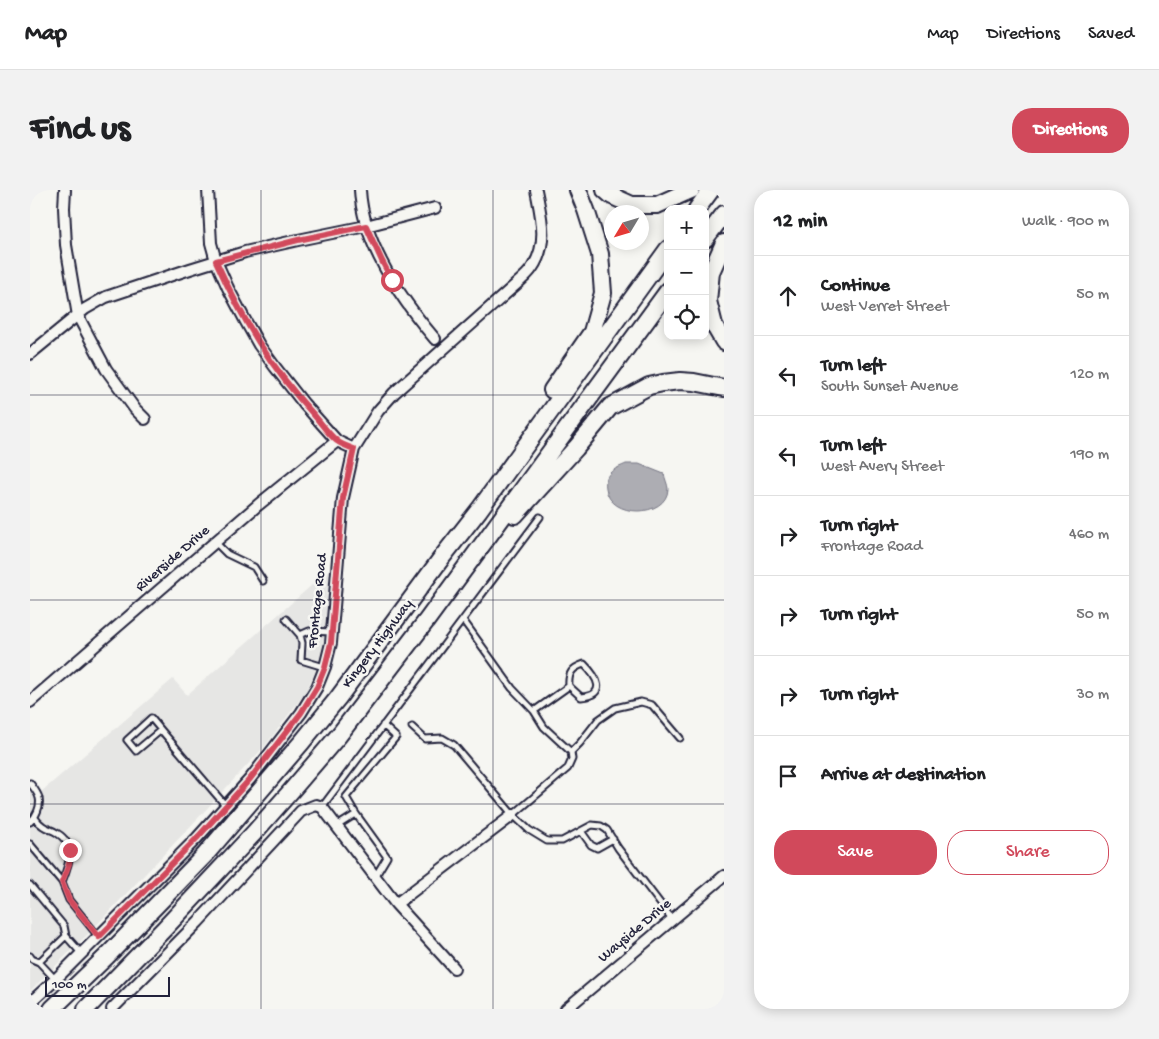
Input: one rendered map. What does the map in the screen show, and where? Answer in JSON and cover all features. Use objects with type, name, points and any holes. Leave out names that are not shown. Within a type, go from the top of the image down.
[{"type":"highway","points":[[479,510],[507,457],[592,332],[603,293],[600,254],[578,190]]},
{"type":"highway","points":[[605,190],[612,196],[632,205],[657,205],[691,190]]},
{"type":"highway","points":[[700,205],[710,190]]},
{"type":"highway","points":[[709,234],[724,214]]},
{"type":"highway","points":[[724,243],[711,272],[708,301],[714,325],[724,342]]},
{"type":"highway","name":"Kingery Highway","points":[[52,1009],[107,956],[205,855],[338,698],[479,510],[667,250]]},
{"type":"highway","name":"Kingery Highway","points":[[86,1009],[164,929],[285,798],[339,735],[427,620],[665,295]]},
{"type":"highway","points":[[427,620],[510,520],[576,448],[610,407],[649,386],[663,382],[694,382],[724,388]]},
{"type":"street","points":[[64,190],[66,245],[78,316],[106,369],[145,420]]},
{"type":"street","points":[[208,190],[210,233],[216,261],[228,288],[259,345],[291,388],[337,441],[354,449]]},
{"type":"street","points":[[360,190],[360,200],[366,226],[382,261],[400,294],[435,339]]},
{"type":"street","name":"Frontage Road","points":[[31,1000],[82,954],[197,838],[250,779],[301,713],[317,687],[325,667],[331,643],[343,498],[354,449],[378,411],[394,393],[532,269],[539,255],[543,224],[536,190]]},
{"type":"street","points":[[30,354],[85,309],[106,297],[216,261],[435,208]]},
{"type":"street","name":"Riverside Drive","points":[[30,702],[258,505],[337,441]]},
{"type":"street","points":[[112,1009],[198,922],[301,811],[316,805],[322,807],[396,904],[454,968]]},
{"type":"street","points":[[396,904],[513,815]]},
{"type":"street","name":"Wayside Drive","points":[[566,1009],[724,876]]},
{"type":"lane","points":[[322,807],[540,517]]},
{"type":"lane","points":[[215,542],[227,554],[254,567],[264,582]]},
{"type":"lane","points":[[286,619],[300,635],[302,643],[301,660],[325,667]]},
{"type":"lane","points":[[463,620],[512,688],[534,711],[544,726],[571,752],[572,759],[568,768],[513,815]]},
{"type":"lane","points":[[300,635],[309,631],[332,632]]},
{"type":"lane","points":[[584,664],[592,672],[598,683],[596,692],[592,696],[581,697],[569,686],[570,673],[575,667],[584,664]]},
{"type":"lane","points":[[534,711],[569,686]]},
{"type":"lane","points":[[571,752],[580,744],[598,720],[615,708],[641,702],[652,705],[680,738]]},
{"type":"lane","points":[[160,730],[136,751],[126,740],[151,718],[226,806]]},
{"type":"lane","points":[[375,877],[387,857],[346,797],[396,738],[383,725]]},
{"type":"lane","points":[[412,727],[425,739],[442,738],[454,745],[513,815],[529,830],[547,841],[562,841],[592,825],[600,826],[607,830],[618,848],[672,920]]},
{"type":"lane","points":[[30,783],[39,798],[38,807],[32,820],[56,832],[65,839],[70,850],[69,864],[62,882]]},
{"type":"lane","points":[[336,826],[356,814]]},
{"type":"lane","points":[[581,831],[591,846],[597,848],[613,839]]},
{"type":"lane","points":[[30,844],[62,882],[69,900],[99,937]]},
{"type":"lane","points":[[30,885],[64,926],[66,936],[82,954]]},
{"type":"lane","points":[[39,962],[66,936]]},
{"type":"lane","points":[[30,956],[39,962],[55,980]]},
{"type":"shaded area","points":[[626,464],[639,464],[664,474],[668,486],[665,499],[649,510],[638,511],[627,510],[609,498],[606,486],[608,476],[613,470]]},
{"type":"shaded area","points":[[329,570],[323,656],[305,693],[265,746],[87,935],[30,991],[30,779],[41,792],[173,679],[187,695]]},
{"type":"route","points":[[70,850],[69,864],[62,882],[69,900],[99,937],[197,838],[250,779],[301,713],[317,687],[325,667],[331,643],[343,498],[354,449],[337,441],[304,404],[275,367],[259,345],[245,320],[216,261],[245,252],[366,226],[392,280]]}]
